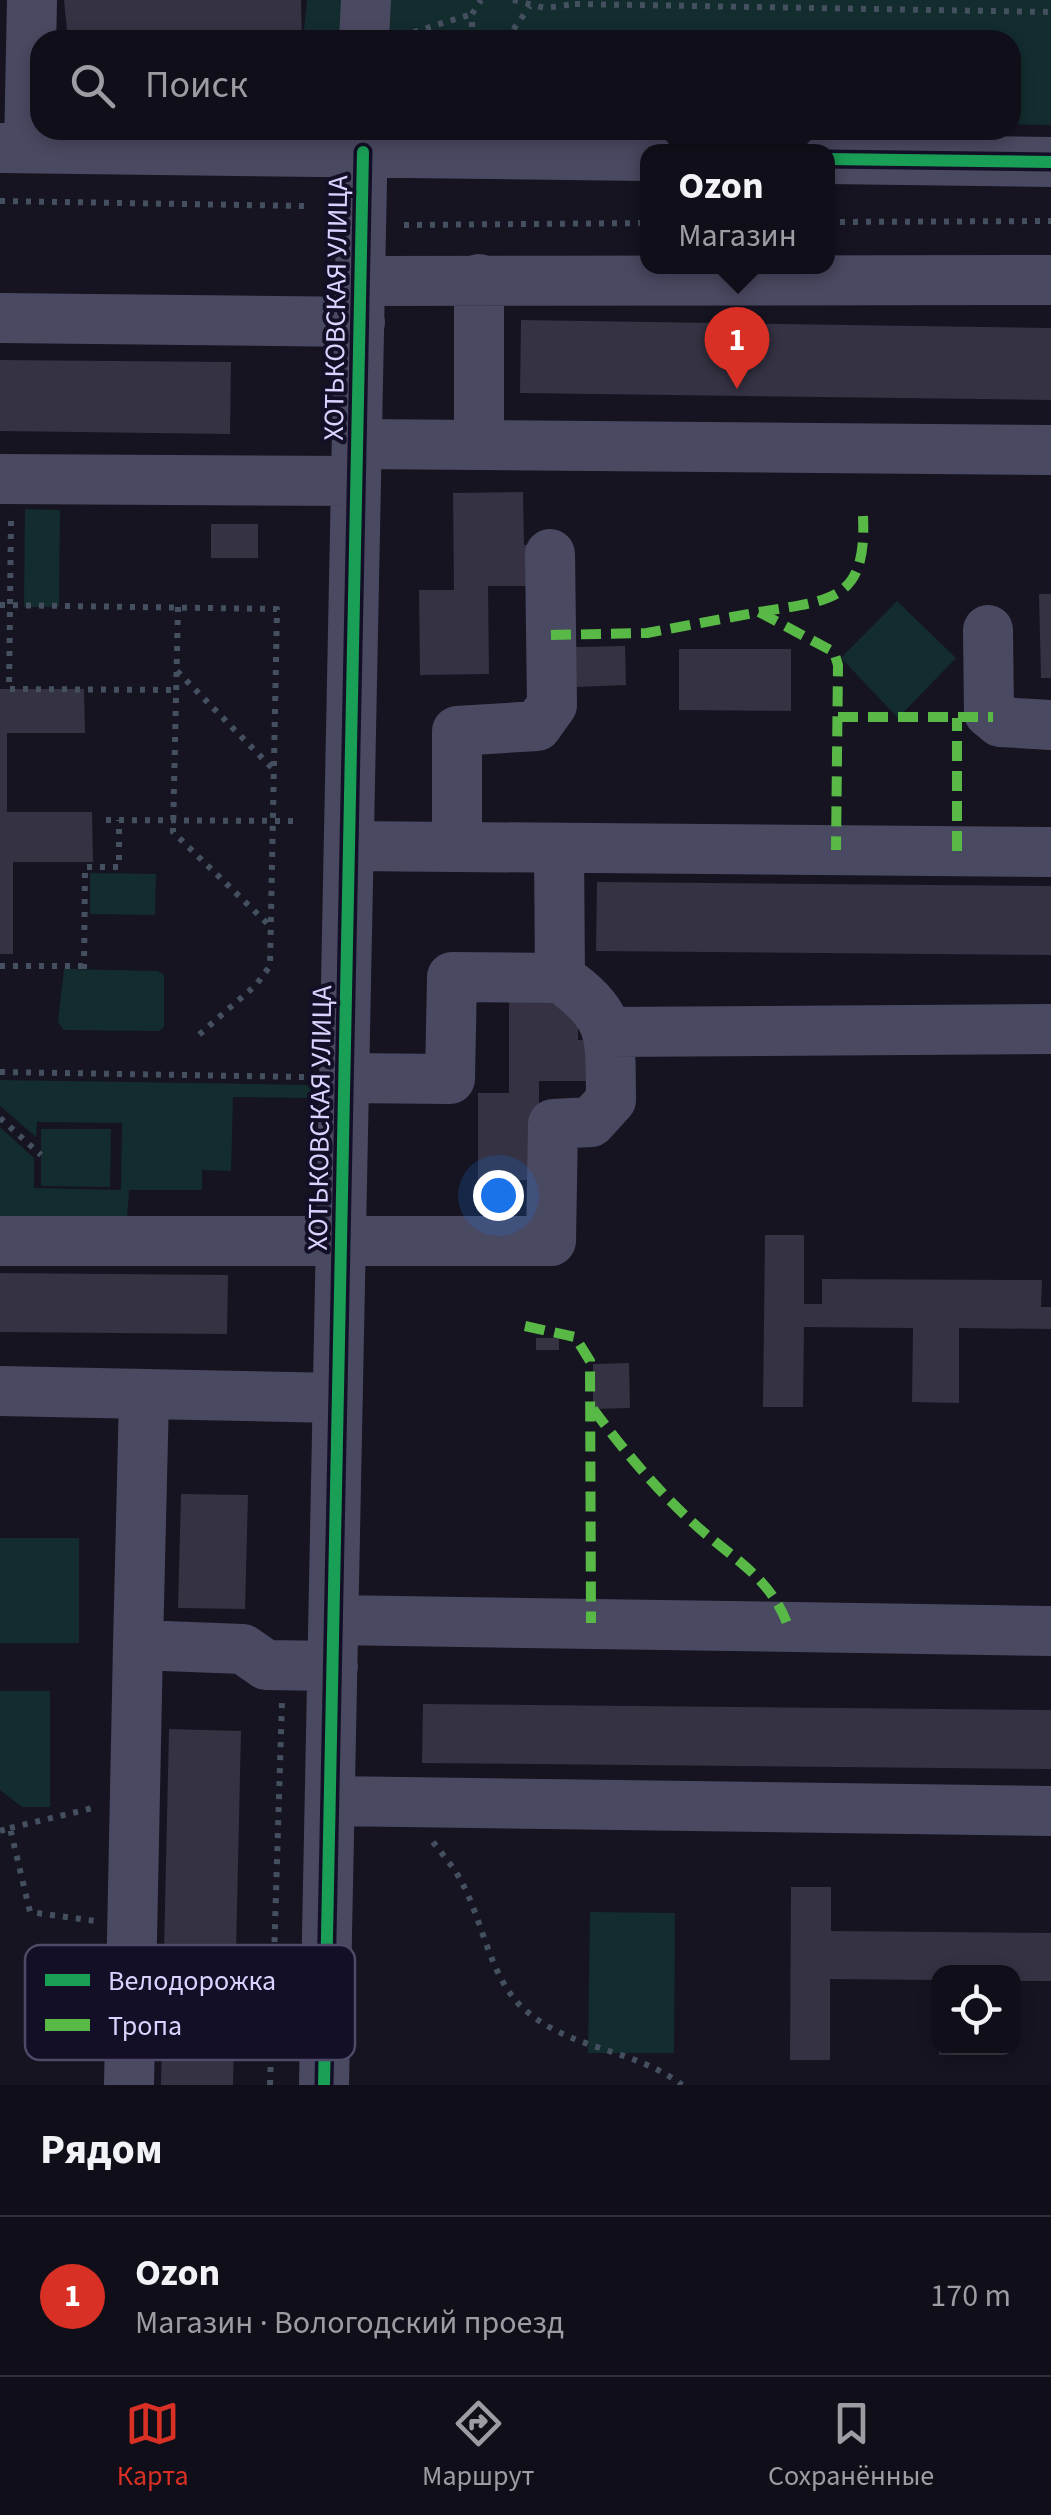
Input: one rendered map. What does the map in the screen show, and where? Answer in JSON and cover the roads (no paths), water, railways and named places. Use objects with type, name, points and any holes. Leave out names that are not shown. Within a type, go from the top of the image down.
[{"type":"street","points":[[32,0],[14,148],[363,141],[640,156]]},
{"type":"street","points":[[364,30],[366,0]]},
{"type":"street","name":"ХОТЬКОВСКАЯ УЛИЦА","points":[[327,1945],[341,1244],[325,1077],[349,846],[363,141]]},
{"type":"street","points":[[835,158],[1051,162]]},
{"type":"street","points":[[479,279],[479,445]]},
{"type":"street","points":[[0,318],[360,301],[479,279],[1051,280]]},
{"type":"street","points":[[5,500],[357,463],[479,445],[1051,450]]},
{"type":"street","points":[[457,847],[445,730],[537,726],[548,716],[552,705],[550,554]]},
{"type":"street","points":[[988,630],[988,713],[1000,722],[1051,725]]},
{"type":"street","points":[[349,846],[1051,852]]},
{"type":"street","points":[[559,848],[560,978]]},
{"type":"street","points":[[0,1241],[341,1244],[550,1241],[553,1124],[591,1122],[611,1100],[610,1032],[592,1006],[560,978],[452,977],[450,1079],[325,1077]]},
{"type":"street","points":[[610,1032],[1051,1029]]},
{"type":"street","points":[[0,1391],[144,1397],[338,1398]]},
{"type":"street","points":[[131,1945],[144,1397]]},
{"type":"street","points":[[138,1645],[243,1648],[266,1665],[283,1665],[333,1643],[1051,1631]]},
{"type":"street","points":[[330,1802],[1051,1811]]},
{"type":"street","points":[[129,2060],[129,2085]]},
{"type":"street","name":"ХОТЬКОВСКАЯ УЛИЦА","points":[[324,2085],[325,2060]]},
{"type":"place","name":"Ozon","points":[[737,389]]}]
